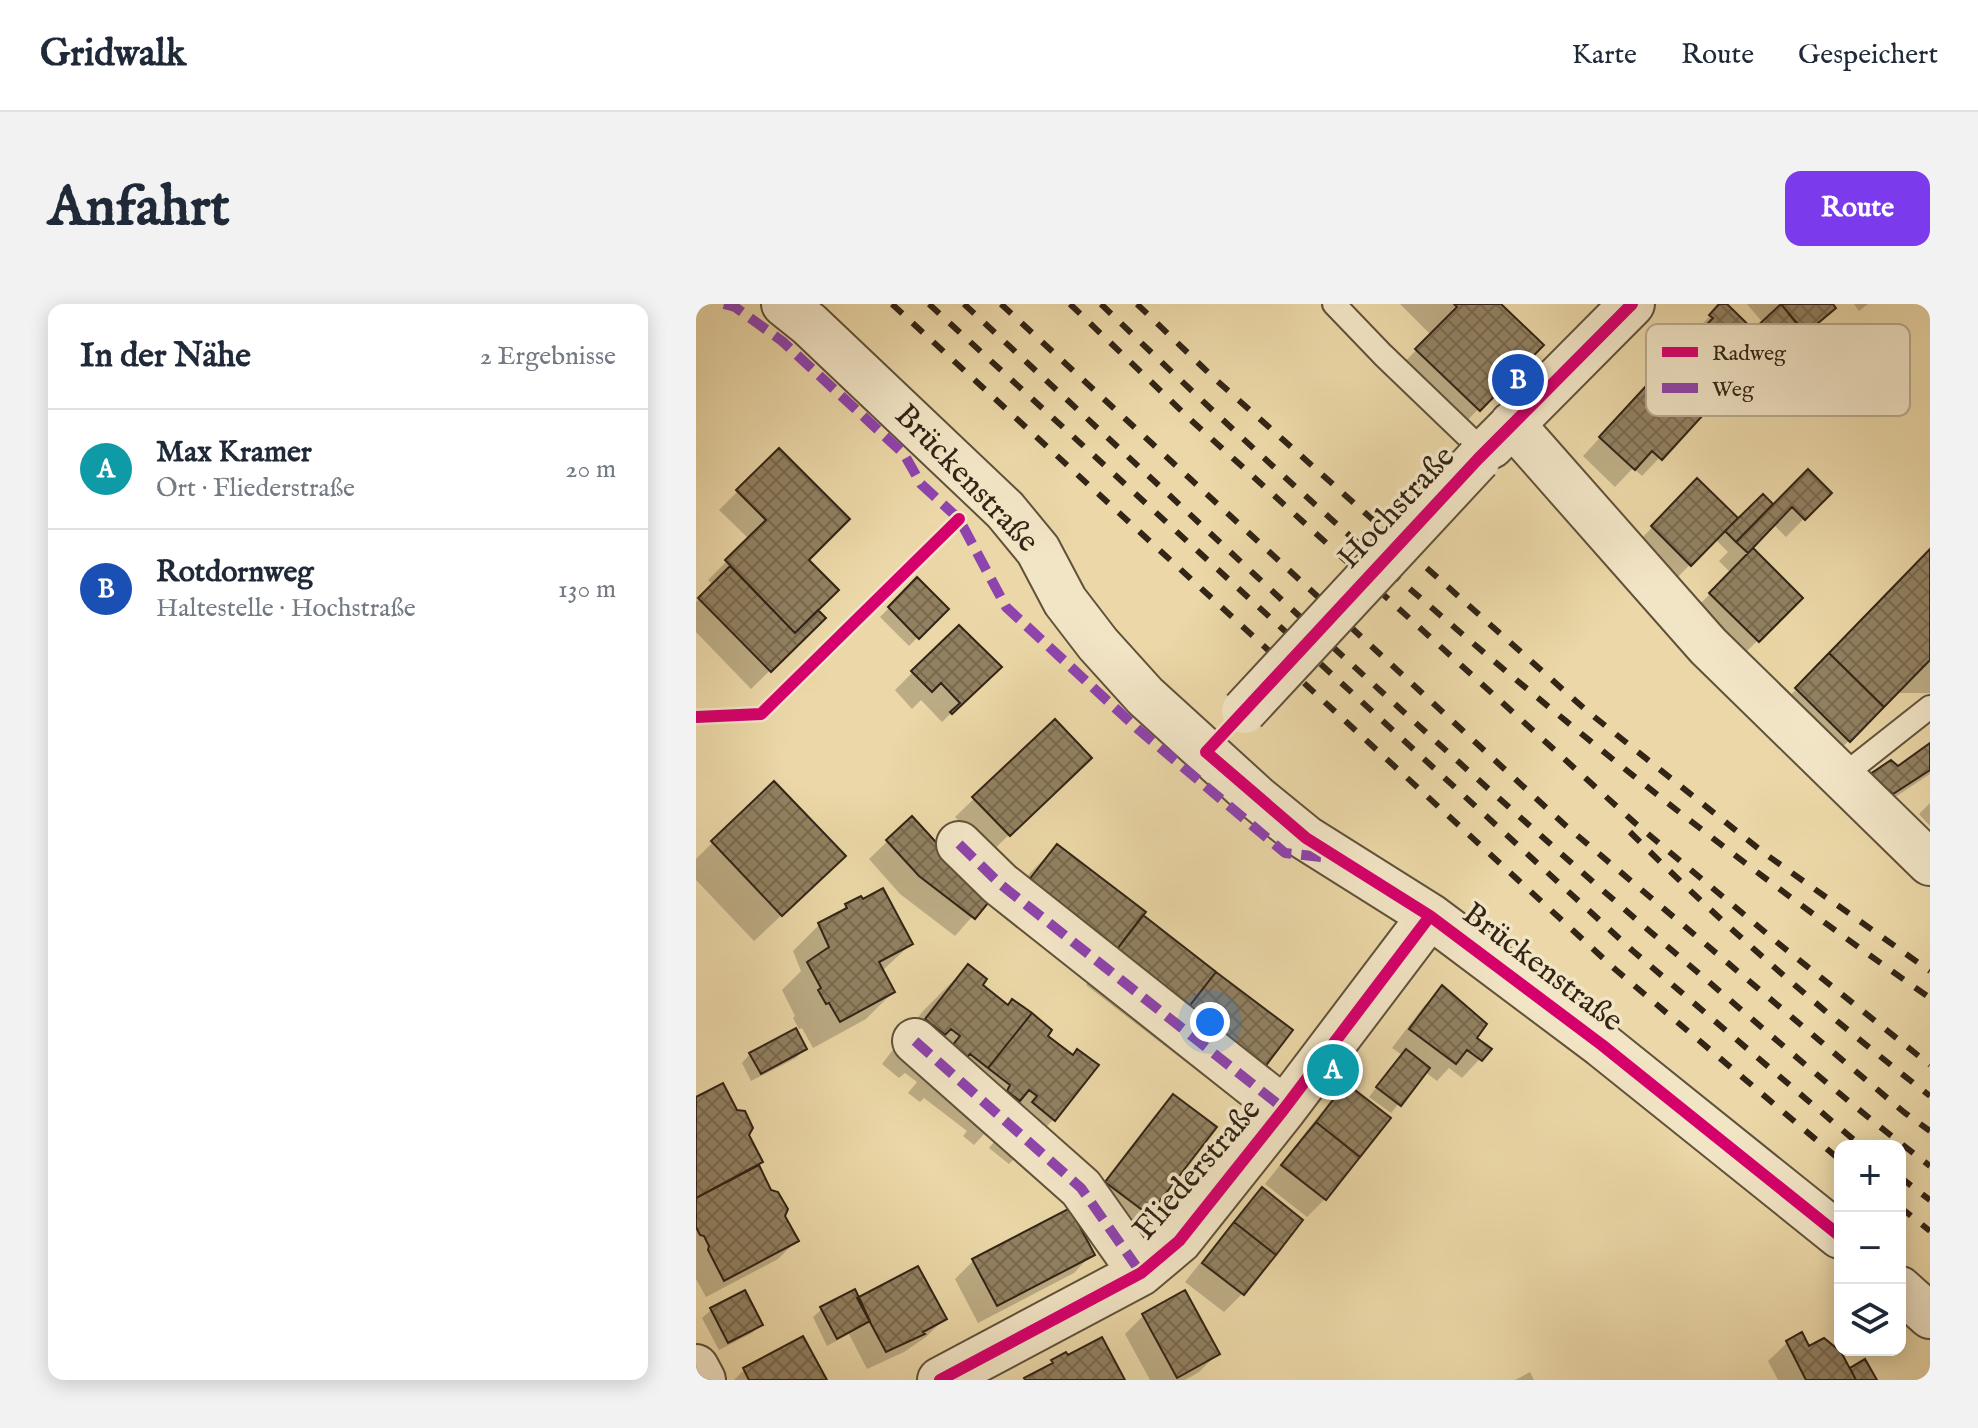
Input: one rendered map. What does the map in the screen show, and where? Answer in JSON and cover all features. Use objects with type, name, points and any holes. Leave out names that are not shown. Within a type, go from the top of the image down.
[{"type":"street","name":"Brückenstraße","points":[[784,304],[821,335],[1005,510],[1038,550],[1065,601],[1098,644],[1145,696],[1206,752],[1306,838],[1430,916],[1602,1045],[1834,1231]]},
{"type":"street","name":"Hochstraße","points":[[1206,752],[1491,445],[1632,304]]},
{"type":"street","points":[[1491,445],[1708,646],[1930,863]]},
{"type":"street","points":[[959,844],[1000,884],[1284,1109]]},
{"type":"street","name":"Fliederstraße","points":[[940,1380],[1141,1273],[1179,1241],[1284,1109],[1430,916]]},
{"type":"street","points":[[915,1041],[1081,1188],[1141,1273]]},
{"type":"street","points":[[1906,1294],[1930,1316]]},
{"type":"street","points":[[696,1367],[703,1380]]},
{"type":"lane","points":[[1334,304],[1383,355],[1491,445]]},
{"type":"lane","points":[[1840,778],[1930,707]]},
{"type":"building","points":[[1454,304],[1501,304],[1544,345],[1480,411],[1415,349],[1457,307]]},
{"type":"building","points":[[1719,304],[1727,304],[1748,324],[1707,324],[1713,318],[1709,315]]},
{"type":"building","points":[[1781,304],[1833,304],[1836,308],[1817,324],[1797,324]]},
{"type":"building","points":[[1781,304],[1798,324],[1759,324]]},
{"type":"building","points":[[1646,386],[1646,416],[1702,416],[1662,460],[1652,451],[1635,470],[1599,437]]},
{"type":"building","points":[[779,448],[850,519],[809,560],[839,590],[795,633],[725,560],[766,520],[736,490]]},
{"type":"building","points":[[1808,469],[1832,493],[1805,520],[1792,507],[1748,553],[1736,542]]},
{"type":"building","points":[[1697,478],[1738,518],[1691,566],[1651,526]]},
{"type":"building","points":[[1763,494],[1773,504],[1736,542],[1725,531]]},
{"type":"building","points":[[1753,548],[1803,598],[1759,642],[1709,593]]},
{"type":"building","points":[[1930,549],[1930,660],[1884,707],[1829,653]]},
{"type":"building","points":[[730,566],[795,633],[818,610],[826,618],[771,672],[698,598]]},
{"type":"building","points":[[917,577],[949,609],[919,639],[888,607]]},
{"type":"building","points":[[959,625],[1002,667],[952,714],[950,712],[960,703],[941,683],[932,692],[911,671]]},
{"type":"building","points":[[1829,653],[1884,707],[1850,742],[1795,688]]},
{"type":"building","points":[[1055,719],[1092,758],[1010,836],[972,797]]},
{"type":"building","points":[[1930,743],[1930,770],[1893,794],[1870,774],[1891,760],[1898,766]]},
{"type":"building","points":[[774,781],[846,856],[782,916],[711,841]]},
{"type":"building","points":[[912,816],[944,851],[997,892],[975,919],[919,876],[886,840]]},
{"type":"building","points":[[1057,844],[1146,912],[1114,953],[1025,885]]},
{"type":"building","points":[[883,888],[913,944],[879,962],[895,992],[840,1022],[818,990],[821,988],[807,962],[829,947],[818,923],[847,908],[845,904]]},
{"type":"building","points":[[1143,915],[1216,972],[1184,1013],[1111,957]]},
{"type":"building","points":[[968,964],[987,979],[983,985],[1008,1005],[1012,999],[1032,1013],[988,1068],[970,1054],[966,1059],[951,1047],[960,1036],[951,1029],[945,1035],[925,1019]]},
{"type":"building","points":[[1216,972],[1293,1030],[1261,1072],[1184,1013]]},
{"type":"building","points":[[1442,985],[1487,1024],[1477,1038],[1492,1049],[1482,1061],[1467,1050],[1456,1064],[1409,1029]]},
{"type":"building","points":[[1032,1013],[1052,1030],[1048,1036],[1073,1055],[1077,1049],[1099,1065],[1055,1121],[1032,1102],[1037,1096],[1029,1090],[1020,1101],[1007,1091],[1010,1085],[988,1068]]},
{"type":"building","points":[[796,1028],[807,1049],[761,1074],[749,1053]]},
{"type":"building","points":[[1406,1049],[1430,1068],[1401,1106],[1376,1087]]},
{"type":"building","points":[[723,1083],[737,1110],[745,1111],[753,1128],[749,1135],[763,1162],[696,1198],[696,1097]]},
{"type":"building","points":[[1346,1083],[1391,1118],[1360,1157],[1316,1122]]},
{"type":"building","points":[[1173,1094],[1217,1127],[1149,1215],[1105,1182]]},
{"type":"building","points":[[1316,1122],[1360,1157],[1326,1200],[1281,1165]]},
{"type":"building","points":[[759,1165],[771,1190],[778,1192],[788,1209],[785,1216],[799,1241],[724,1281],[704,1236],[696,1227],[696,1198]]},
{"type":"building","points":[[1262,1187],[1303,1220],[1276,1255],[1234,1222]]},
{"type":"building","points":[[1070,1208],[1095,1255],[997,1306],[972,1259]]},
{"type":"building","points":[[1234,1222],[1276,1255],[1244,1295],[1202,1263]]},
{"type":"building","points":[[918,1266],[947,1319],[923,1332],[925,1334],[886,1352],[857,1298]]},
{"type":"building","points":[[855,1289],[870,1321],[837,1339],[820,1307]]},
{"type":"building","points":[[745,1290],[763,1325],[728,1343],[710,1308]]},
{"type":"building","points":[[1185,1290],[1220,1354],[1177,1378],[1142,1314]]},
{"type":"building","points":[[1802,1332],[1809,1346],[1824,1338],[1834,1346],[1834,1356],[1843,1356],[1856,1380],[1806,1380],[1786,1341]]},
{"type":"building","points":[[803,1336],[827,1380],[749,1380],[743,1368]]},
{"type":"building","points":[[1102,1337],[1125,1380],[1025,1380],[1053,1363],[1051,1360],[1066,1352],[1068,1355]]},
{"type":"building","points":[[1865,1359],[1877,1380],[1856,1380],[1850,1368]]},
{"type":"railway","points":[[892,304],[1616,970],[1834,1155]]},
{"type":"railway","points":[[929,304],[1633,951],[1854,1140]]},
{"type":"railway","points":[[964,304],[1509,807],[1782,1045],[1930,1166]]},
{"type":"railway","points":[[1001,304],[1565,825],[1930,1131]]},
{"type":"railway","points":[[1070,304],[1192,421],[1635,823],[1930,1065]]},
{"type":"railway","points":[[1101,304],[1298,489],[1502,668],[1712,838],[1930,998]]},
{"type":"railway","points":[[1137,304],[1215,379],[1587,711],[1764,853],[1930,971]]},
{"type":"railway","points":[[1630,832],[1776,969],[1930,1096]]},
{"type":"railway","points":[[1906,1182],[1930,1200]]},
{"type":"railway","points":[[1906,1212],[1930,1231]]},
{"type":"marked path","points":[[724,304],[735,307],[782,341],[904,454],[921,484],[959,519],[1006,607],[1139,730],[1285,853],[1331,858]]},
{"type":"marked path","points":[[959,844],[1000,884],[1284,1109]]},
{"type":"marked path","points":[[915,1041],[1081,1188],[1141,1273]]},
{"type":"cycle path","points":[[1632,304],[1478,459],[1206,752],[1306,838],[1430,916],[1602,1045],[1834,1231]]},
{"type":"cycle path","points":[[696,717],[761,714],[959,519]]},
{"type":"cycle path","points":[[940,1380],[1141,1273],[1179,1241],[1284,1109],[1430,916]]},
{"type":"place","name":"Rotdornweg","points":[[1518,380]]},
{"type":"place","name":"Max Kramer","points":[[1333,1070]]}]
